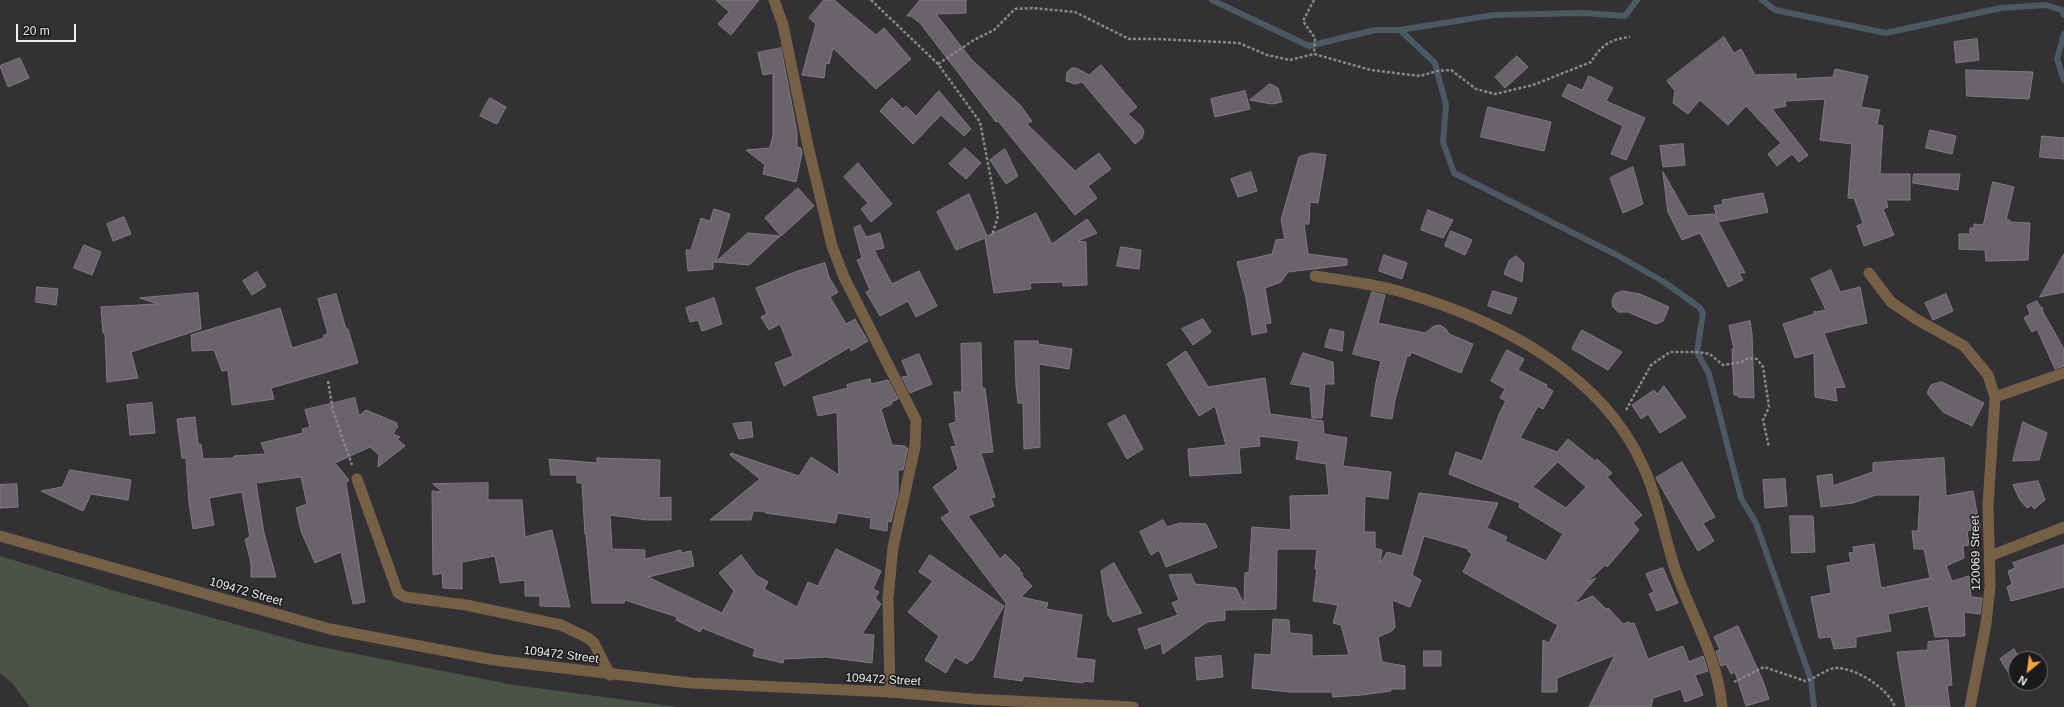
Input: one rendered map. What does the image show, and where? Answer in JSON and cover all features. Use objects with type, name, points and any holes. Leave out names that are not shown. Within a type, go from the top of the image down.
[{"type":"street","points":[[774,0],[783,25],[808,146],[832,246],[844,277],[916,420],[915,447],[893,547],[888,598],[890,692]]},
{"type":"street","points":[[1869,273],[1890,302],[1916,319],[1964,346],[1976,358],[1988,375],[1995,397],[2064,373]]},
{"type":"street","points":[[1315,276],[1404,292],[1498,327],[1532,347],[1598,398],[1619,423],[1644,466],[1686,601],[1710,651],[1722,707]]},
{"type":"street","name":"120069 Street","points":[[1970,707],[1986,624],[1990,587],[1988,505],[1995,397]]},
{"type":"street","points":[[358,479],[398,593],[405,597],[466,605],[561,625],[588,638],[594,643],[610,675]]},
{"type":"street","points":[[1990,556],[2064,527]]},
{"type":"street","name":"109472 Street","points":[[0,536],[330,629],[494,660],[610,675],[691,683],[890,692],[973,699],[1133,707]]},
{"type":"path","points":[[871,0],[938,64],[980,122],[998,216],[992,236]]},
{"type":"path","points":[[1314,0],[1303,21],[1315,38],[1314,54]]},
{"type":"path","points":[[938,64],[974,40],[994,30],[1015,9],[1032,8],[1075,12],[1129,40],[1158,39],[1239,43],[1268,55],[1290,60],[1314,54],[1371,70],[1420,76],[1437,71],[1450,70],[1476,89],[1496,94],[1533,85],[1591,62],[1597,51],[1613,40],[1630,37]]},
{"type":"path","points":[[1619,423],[1650,365],[1670,352],[1697,352],[1710,354],[1723,365],[1742,362],[1748,358],[1757,359],[1762,367],[1769,407],[1763,420],[1769,447]]},
{"type":"path","points":[[328,381],[333,411],[352,466]]},
{"type":"path","points":[[1715,674],[1734,682],[1764,667],[1805,681],[1835,668],[1858,673],[1877,685],[1893,702],[1895,707]]},
{"type":"green space","points":[[0,556],[119,592],[311,645],[514,685],[678,707],[30,707],[13,684],[0,673]]},
{"type":"building","points":[[716,0],[759,0],[731,35],[718,24],[729,12]]},
{"type":"building","points":[[824,0],[834,0],[876,35],[884,28],[911,59],[876,89],[833,48],[829,64],[826,63],[824,78],[802,75],[816,24],[809,18]]},
{"type":"building","points":[[920,0],[966,0],[966,13],[936,14],[971,59],[1020,105],[1032,121],[1027,124],[1075,171],[1099,153],[1111,169],[1088,186],[1097,198],[1075,215],[998,121],[996,122],[920,23],[911,16],[907,16]]},
{"type":"building","points":[[1724,37],[1734,53],[1741,49],[1755,75],[1796,74],[1796,79],[1833,77],[1835,69],[1868,76],[1861,107],[1880,110],[1877,125],[1883,126],[1880,174],[1910,174],[1910,200],[1886,200],[1888,207],[1883,209],[1894,235],[1864,246],[1857,226],[1863,223],[1854,198],[1848,198],[1852,144],[1820,140],[1825,99],[1785,101],[1786,106],[1772,109],[1808,155],[1799,162],[1792,154],[1777,166],[1768,154],[1781,143],[1746,106],[1728,125],[1700,100],[1688,114],[1673,103],[1675,91],[1667,81]]},
{"type":"building","points":[[1977,39],[1979,60],[1956,63],[1954,42]]},
{"type":"building","points":[[781,48],[797,132],[797,147],[801,148],[802,153],[796,182],[763,174],[765,165],[746,150],[770,148],[773,135],[773,73],[763,75],[758,53]]},
{"type":"building","points":[[1517,56],[1528,67],[1505,88],[1495,77]]},
{"type":"building","points":[[20,58],[29,78],[8,87],[0,66]]},
{"type":"building","points":[[1101,65],[1137,107],[1128,114],[1141,126],[1144,131],[1142,138],[1135,144],[1082,82],[1075,84],[1066,81],[1067,72],[1072,68],[1076,68],[1089,75]]},
{"type":"building","points":[[1966,70],[2033,72],[2029,99],[1967,96]]},
{"type":"building","points":[[1589,76],[1613,88],[1606,101],[1645,118],[1626,160],[1611,154],[1623,126],[1562,96],[1568,84],[1582,90]]},
{"type":"building","points":[[1270,84],[1278,88],[1282,102],[1272,104],[1250,100]]},
{"type":"building","points":[[939,91],[971,129],[964,136],[941,115],[913,144],[880,111],[892,98],[903,109],[906,106],[916,116]]},
{"type":"building","points":[[1245,91],[1250,109],[1215,117],[1211,99]]},
{"type":"building","points":[[490,98],[506,107],[497,124],[480,116]]},
{"type":"building","points":[[1488,107],[1551,122],[1544,151],[1481,137]]},
{"type":"building","points":[[1930,130],[1956,136],[1952,154],[1926,148]]},
{"type":"building","points":[[2042,136],[2064,138],[2064,159],[2040,157]]},
{"type":"building","points":[[1683,144],[1685,165],[1663,167],[1660,146]]},
{"type":"building","points":[[965,148],[981,163],[966,179],[949,164]]},
{"type":"building","points":[[1005,149],[1018,176],[1006,184],[990,160]]},
{"type":"building","points":[[1312,153],[1326,155],[1318,203],[1310,202],[1309,224],[1304,224],[1308,254],[1347,259],[1347,265],[1288,272],[1281,282],[1265,288],[1271,323],[1265,324],[1267,332],[1252,335],[1246,298],[1237,262],[1272,254],[1276,240],[1285,239],[1281,220],[1299,157]]},
{"type":"building","points":[[858,163],[892,204],[871,222],[861,209],[868,203],[844,177]]},
{"type":"building","points":[[1633,167],[1643,204],[1623,213],[1610,178]]},
{"type":"building","points":[[1251,172],[1257,191],[1238,197],[1231,179]]},
{"type":"building","points":[[1663,172],[1688,216],[1714,214],[1717,219],[1714,206],[1723,204],[1722,200],[1763,193],[1768,212],[1718,222],[1745,273],[1739,273],[1743,280],[1728,287],[1700,233],[1682,240],[1668,212]]},
{"type":"building","points":[[1914,174],[1960,174],[1958,190],[1913,183]]},
{"type":"building","points":[[1993,182],[2014,187],[2006,220],[2010,220],[2009,222],[2030,223],[2028,260],[1986,261],[1985,250],[1959,249],[1959,234],[1970,234],[1970,228],[1974,228],[1974,224],[1983,225]]},
{"type":"building","points":[[798,188],[814,206],[781,236],[765,218]]},
{"type":"building","points":[[969,194],[987,236],[1036,213],[1052,244],[1087,219],[1097,233],[1078,241],[1086,242],[1087,285],[1063,286],[1063,282],[1030,283],[1031,289],[994,293],[985,238],[956,250],[937,212]]},
{"type":"building","points":[[714,209],[730,214],[716,262],[713,262],[713,269],[688,271],[686,250],[691,250],[701,218],[710,221]]},
{"type":"building","points":[[1428,210],[1453,220],[1443,238],[1421,230]]},
{"type":"building","points":[[124,217],[131,234],[113,241],[107,224]]},
{"type":"building","points":[[860,225],[866,237],[880,233],[884,248],[874,250],[892,284],[919,271],[937,306],[916,317],[908,301],[880,316],[866,292],[870,290],[857,260],[862,258],[854,228]]},
{"type":"building","points":[[1451,231],[1472,240],[1465,255],[1445,246]]},
{"type":"building","points":[[748,233],[780,236],[749,265],[716,262]]},
{"type":"building","points":[[84,245],[101,252],[92,275],[74,268]]},
{"type":"building","points":[[1121,247],[1141,250],[1139,269],[1117,266]]},
{"type":"building","points":[[2064,254],[2064,292],[2040,297]]},
{"type":"building","points":[[1384,255],[1407,263],[1402,279],[1379,271]]},
{"type":"building","points":[[1516,256],[1524,263],[1522,282],[1504,274],[1509,261]]},
{"type":"building","points":[[825,263],[829,277],[838,292],[830,297],[846,324],[855,319],[868,341],[851,351],[850,347],[784,386],[775,363],[793,356],[780,324],[769,330],[761,317],[767,314],[756,288],[795,272]]},
{"type":"building","points":[[1831,270],[1840,292],[1860,287],[1867,323],[1824,333],[1845,387],[1835,388],[1837,401],[1815,397],[1814,353],[1795,358],[1783,324],[1814,314],[1814,311],[1826,310],[1811,279]]},
{"type":"building","points":[[257,272],[266,286],[252,295],[243,281]]},
{"type":"building","points":[[37,287],[58,289],[56,305],[36,302]]},
{"type":"building","points":[[1493,291],[1517,298],[1511,314],[1488,306]]},
{"type":"building","points":[[1622,291],[1640,294],[1669,307],[1663,321],[1656,324],[1628,312],[1618,312],[1613,307],[1612,300],[1615,294]]},
{"type":"building","points":[[1372,292],[1385,295],[1378,323],[1425,333],[1434,326],[1440,325],[1446,329],[1449,334],[1473,344],[1461,373],[1411,352],[1410,356],[1407,356],[1395,400],[1392,419],[1371,416],[1381,361],[1353,354]]},
{"type":"building","points":[[198,293],[201,329],[131,352],[138,378],[107,382],[105,334],[103,333],[101,307],[158,304],[140,298]]},
{"type":"building","points":[[336,294],[358,363],[271,388],[274,399],[232,405],[228,370],[222,371],[214,350],[192,351],[191,335],[280,308],[292,348],[324,338],[324,335],[328,334],[318,299]]},
{"type":"building","points":[[1946,294],[1953,311],[1933,320],[1925,303]]},
{"type":"building","points":[[714,298],[722,324],[702,331],[698,320],[690,322],[686,308]]},
{"type":"building","points":[[2037,301],[2041,308],[2042,307],[2043,312],[2064,349],[2064,366],[2055,369],[2037,329],[2032,332],[2024,318],[2030,314],[2027,306]]},
{"type":"building","points":[[1203,319],[1211,332],[1193,345],[1182,329]]},
{"type":"building","points":[[1750,321],[1752,334],[1754,398],[1738,397],[1738,395],[1734,395],[1732,349],[1734,349],[1729,326]]},
{"type":"building","points":[[1330,329],[1344,332],[1342,351],[1325,347]]},
{"type":"building","points":[[1582,330],[1622,352],[1608,370],[1572,349]]},
{"type":"building","points":[[1015,341],[1038,341],[1038,344],[1072,349],[1069,369],[1039,364],[1040,447],[1024,449],[1023,403],[1018,403]]},
{"type":"building","points":[[981,343],[982,388],[985,388],[993,452],[981,453],[995,497],[991,498],[994,506],[968,516],[1000,559],[1005,554],[1020,569],[1019,570],[1023,574],[1022,576],[1032,586],[1021,597],[1048,603],[1046,609],[1082,615],[1076,658],[1095,660],[1093,682],[1083,681],[1083,683],[1024,676],[1022,681],[994,677],[1006,603],[941,518],[950,512],[933,487],[958,469],[951,447],[956,446],[949,424],[956,422],[954,392],[962,392],[961,344]]},
{"type":"building","points":[[1507,350],[1524,359],[1518,370],[1547,385],[1546,387],[1553,391],[1543,409],[1538,406],[1520,438],[1557,452],[1568,439],[1595,461],[1597,459],[1612,473],[1607,477],[1642,515],[1633,523],[1639,530],[1607,567],[1605,565],[1587,582],[1596,578],[1574,604],[1593,596],[1606,609],[1608,608],[1623,624],[1629,622],[1630,624],[1634,623],[1648,659],[1683,646],[1689,662],[1703,656],[1708,671],[1695,675],[1703,695],[1685,702],[1681,689],[1653,698],[1651,707],[1589,707],[1615,655],[1557,678],[1557,692],[1542,692],[1543,640],[1549,643],[1558,625],[1463,572],[1472,554],[1468,551],[1469,549],[1424,536],[1412,575],[1421,580],[1410,607],[1392,600],[1395,627],[1392,631],[1378,637],[1382,662],[1405,666],[1405,689],[1390,689],[1391,691],[1333,697],[1332,692],[1289,692],[1252,688],[1255,654],[1271,655],[1273,619],[1289,620],[1290,633],[1312,635],[1312,656],[1349,655],[1341,625],[1333,623],[1338,605],[1313,601],[1317,569],[1315,569],[1317,549],[1277,549],[1276,609],[1225,610],[1225,620],[1207,622],[1163,654],[1161,643],[1145,649],[1138,629],[1178,615],[1172,603],[1179,600],[1169,575],[1191,574],[1195,584],[1236,588],[1244,604],[1245,573],[1249,572],[1252,527],[1291,530],[1290,496],[1329,495],[1326,464],[1296,459],[1299,441],[1259,436],[1260,446],[1239,448],[1241,473],[1190,476],[1188,449],[1226,445],[1215,406],[1199,416],[1167,364],[1186,351],[1208,387],[1265,378],[1270,414],[1323,421],[1324,434],[1347,438],[1343,466],[1391,472],[1388,499],[1365,496],[1364,532],[1375,532],[1375,548],[1382,550],[1380,564],[1387,552],[1402,556],[1419,493],[1498,503],[1487,528],[1507,537],[1505,541],[1546,561],[1563,534],[1519,507],[1520,503],[1449,474],[1456,452],[1482,461],[1500,412],[1506,401],[1500,398],[1505,389],[1491,381]],"holes":[[[1558,462],[1586,487],[1566,508],[1533,487]]]},
{"type":"building","points":[[1303,353],[1333,362],[1334,384],[1325,384],[1322,418],[1312,418],[1310,387],[1291,384]]},
{"type":"building","points":[[919,354],[932,384],[910,393],[902,377],[908,376],[902,361]]},
{"type":"building","points":[[870,379],[871,384],[888,380],[898,399],[891,402],[892,404],[881,409],[892,445],[905,446],[908,448],[903,470],[898,470],[898,493],[891,522],[888,521],[887,531],[870,528],[871,518],[838,513],[835,523],[766,513],[763,511],[753,511],[751,520],[710,520],[760,479],[730,455],[731,453],[799,476],[811,457],[839,475],[837,412],[818,416],[813,397],[848,388],[847,385]]},
{"type":"building","points":[[1942,382],[1984,403],[1972,426],[1943,412],[1927,393],[1931,385]]},
{"type":"building","points":[[1664,386],[1686,417],[1660,433],[1648,414],[1641,419],[1632,405],[1654,390],[1657,394]]},
{"type":"building","points":[[355,398],[359,416],[366,410],[397,423],[396,425],[398,426],[393,434],[400,437],[397,439],[405,446],[378,467],[379,455],[370,447],[335,463],[349,480],[346,483],[365,602],[353,604],[341,552],[315,563],[301,531],[296,508],[307,504],[301,477],[256,483],[264,533],[276,577],[251,577],[251,563],[245,539],[250,537],[242,492],[209,498],[214,525],[193,529],[189,503],[186,458],[182,458],[177,419],[195,417],[198,444],[201,444],[203,459],[234,458],[234,456],[266,454],[261,443],[303,433],[302,429],[310,427],[305,410]]},
{"type":"building","points":[[152,403],[155,433],[130,435],[127,405]]},
{"type":"building","points":[[1125,415],[1143,449],[1127,459],[1108,424]]},
{"type":"building","points":[[751,422],[753,437],[739,439],[733,424]]},
{"type":"building","points":[[2023,422],[2047,433],[2039,460],[2013,461]]},
{"type":"building","points":[[597,458],[660,460],[659,498],[671,497],[671,520],[648,520],[610,515],[612,549],[645,550],[645,559],[681,550],[681,553],[691,551],[694,566],[648,577],[722,613],[734,591],[719,573],[741,555],[756,575],[768,582],[764,589],[797,607],[808,582],[818,586],[836,549],[881,571],[873,589],[879,592],[875,598],[881,604],[862,634],[874,635],[872,663],[826,657],[784,659],[783,663],[753,656],[755,649],[702,628],[700,632],[676,620],[677,617],[625,600],[624,603],[592,603],[585,534],[582,483],[577,483],[577,475],[551,475],[549,459],[597,463]]},
{"type":"building","points":[[1944,458],[1946,496],[1973,491],[1980,528],[1967,531],[1969,545],[1963,546],[1964,558],[1946,566],[1952,581],[1969,576],[1971,597],[1982,598],[1980,614],[1964,612],[1965,636],[1935,637],[1928,606],[1888,614],[1891,631],[1856,637],[1856,647],[1834,649],[1831,637],[1819,638],[1811,597],[1831,593],[1827,566],[1851,562],[1849,553],[1854,552],[1853,547],[1874,544],[1881,588],[1930,578],[1924,549],[1914,549],[1912,531],[1918,531],[1920,495],[1876,495],[1853,503],[1821,507],[1817,476],[1832,474],[1833,486],[1873,472],[1873,463]]},
{"type":"building","points":[[1682,462],[1715,517],[1703,523],[1714,541],[1698,551],[1656,478]]},
{"type":"building","points":[[70,470],[131,480],[128,500],[91,494],[83,511],[41,491],[62,487]]},
{"type":"building","points":[[1785,479],[1787,506],[1765,508],[1763,480]]},
{"type":"building","points":[[2038,481],[2045,500],[2034,509],[2032,505],[2027,508],[2020,500],[2013,485]]},
{"type":"building","points":[[488,483],[488,500],[522,500],[525,537],[552,530],[570,607],[540,606],[540,596],[525,596],[525,580],[500,583],[495,556],[462,562],[462,589],[443,588],[442,573],[433,575],[432,491],[442,492],[433,484]]},
{"type":"building","points":[[17,484],[18,507],[0,508],[0,485]]},
{"type":"building","points":[[1790,516],[1813,516],[1815,552],[1792,553]]},
{"type":"building","points":[[1163,520],[1167,527],[1180,523],[1206,524],[1217,547],[1166,567],[1159,550],[1151,555],[1140,532]]},
{"type":"building","points":[[2064,545],[2064,587],[2011,601],[2007,587],[2012,584],[2008,571],[2015,568],[2013,563]]},
{"type":"building","points":[[930,555],[1004,606],[972,661],[970,660],[967,664],[955,657],[946,673],[925,660],[939,636],[908,612],[933,581],[919,572]]},
{"type":"building","points":[[1114,563],[1142,613],[1113,622],[1108,615],[1101,571]]},
{"type":"building","points":[[1663,568],[1678,603],[1657,611],[1649,594],[1654,592],[1646,574]]},
{"type":"building","points":[[1738,626],[1763,681],[1769,699],[1746,706],[1735,672],[1731,674],[1726,664],[1721,666],[1716,651],[1720,650],[1714,637]]},
{"type":"building","points":[[1948,640],[1952,685],[1947,686],[1950,707],[1906,707],[1897,652],[1928,650],[1928,642]]},
{"type":"building","points":[[1424,651],[1441,651],[1441,666],[1424,666]]},
{"type":"building","points":[[2008,653],[2008,672],[2000,659]]},
{"type":"building","points":[[1221,656],[1223,677],[1197,680],[1195,658]]},
{"type":"waterway","points":[[1212,0],[1309,46],[1375,30],[1400,30],[1435,63],[1446,105],[1443,142],[1454,173],[1617,255],[1664,282],[1699,307],[1703,313],[1697,352],[1709,374],[1741,498],[1756,523],[1811,680],[1814,707]]},
{"type":"waterway","points":[[1400,30],[1494,15],[1584,13],[1625,16],[1637,0]]},
{"type":"waterway","points":[[1762,0],[1775,10],[1886,33],[2001,8],[2046,5],[2062,10],[2064,15]]},
{"type":"waterway","points":[[2064,34],[2057,59],[2064,80]]}]
